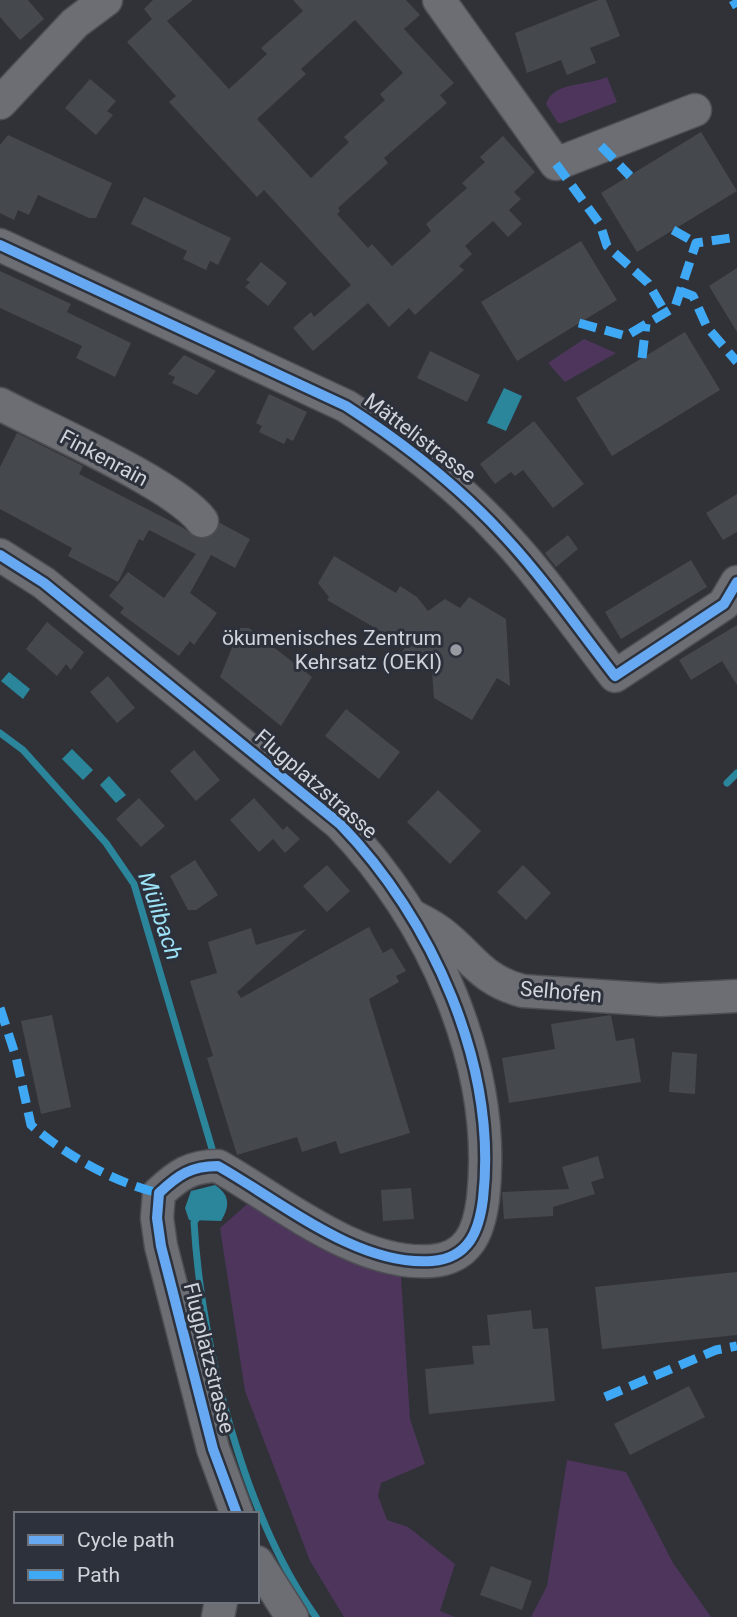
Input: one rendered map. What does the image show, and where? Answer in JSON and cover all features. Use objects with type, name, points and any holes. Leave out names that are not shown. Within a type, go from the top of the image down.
[{"type":"street","points":[[0,103],[75,23],[106,0]]},
{"type":"street","points":[[439,0],[556,164],[695,110]]},
{"type":"street","name":"Mättelistrasse","points":[[0,245],[346,406],[390,434],[441,474],[509,540],[615,676],[724,604],[737,582]]},
{"type":"street","name":"Finkenrain","points":[[0,404],[153,484],[194,509],[202,521]]},
{"type":"street","name":"Flugplatzstrasse","points":[[0,555],[44,583],[340,824],[374,860],[411,915],[458,1013],[476,1069],[487,1134],[487,1164],[480,1220],[470,1244],[452,1257],[401,1260],[331,1236],[218,1166],[202,1166],[180,1173],[159,1193],[157,1218],[164,1259],[213,1449],[236,1512]]},
{"type":"street","name":"Selhofen","points":[[411,915],[440,932],[484,975],[512,988],[660,1000],[737,996]]},
{"type":"street","points":[[259,1565],[292,1617]]},
{"type":"shaded area","points":[[607,77],[617,102],[558,123],[546,104],[556,91]]},
{"type":"shaded area","points":[[584,339],[616,353],[565,382],[548,363]]},
{"type":"shaded area","points":[[262,1191],[400,1261],[410,1419],[425,1464],[381,1483],[378,1496],[387,1520],[408,1527],[455,1564],[440,1611],[455,1617],[344,1617],[310,1561],[245,1391],[220,1228]]},
{"type":"shaded area","points":[[567,1460],[626,1472],[673,1563],[711,1617],[531,1617],[547,1586]]},
{"type":"water","points":[[504,388],[522,396],[506,431],[487,423]]},
{"type":"water","points":[[9,672],[30,689],[23,699],[1,681]]},
{"type":"water","points":[[72,749],[93,770],[83,780],[62,759]]},
{"type":"water","points":[[109,776],[126,795],[116,803],[100,785]]},
{"type":"water","points":[[215,1185],[224,1193],[227,1201],[221,1221],[189,1220],[185,1208],[191,1191]]},
{"type":"building","points":[[0,0],[28,0],[44,19],[20,40],[0,17]]},
{"type":"building","points":[[153,0],[193,0],[167,21],[229,89],[267,54],[261,48],[303,11],[293,0],[406,0],[420,15],[404,29],[454,83],[440,95],[447,103],[384,158],[388,163],[338,208],[340,211],[337,214],[368,248],[372,244],[392,266],[431,231],[426,224],[467,188],[462,183],[485,162],[480,157],[503,136],[535,172],[514,192],[521,199],[509,210],[522,224],[508,237],[493,221],[465,246],[472,254],[459,266],[464,270],[415,315],[409,308],[389,327],[368,303],[313,351],[293,328],[311,312],[314,317],[351,285],[264,190],[257,197],[169,102],[176,96],[127,42],[152,19],[144,9]],"holes":[[[355,20],[403,73],[380,94],[385,100],[344,137],[349,142],[311,178],[257,119],[306,74],[301,69]]]},
{"type":"building","points":[[598,0],[606,0],[620,36],[590,48],[596,63],[567,75],[561,60],[527,73],[515,33]]},
{"type":"building","points":[[90,79],[116,101],[107,111],[113,115],[96,135],[65,108]]},
{"type":"building","points":[[701,132],[737,191],[637,252],[601,193]]},
{"type":"building","points":[[8,135],[112,183],[96,218],[89,218],[38,195],[29,215],[18,210],[14,220],[0,213],[0,145]]},
{"type":"building","points":[[144,197],[231,238],[218,265],[210,261],[206,270],[183,259],[187,251],[131,224]]},
{"type":"building","points":[[581,241],[617,300],[517,361],[481,302]]},
{"type":"building","points":[[261,262],[287,283],[268,306],[245,287],[250,282],[246,280]]},
{"type":"building","points":[[737,268],[737,332],[709,286]]},
{"type":"building","points":[[0,271],[71,304],[67,312],[131,343],[115,377],[76,358],[82,346],[0,308]]},
{"type":"building","points":[[685,332],[720,390],[612,456],[576,398]]},
{"type":"building","points":[[430,351],[480,375],[467,402],[417,378]]},
{"type":"building","points":[[184,355],[216,371],[197,395],[172,383],[175,377],[168,374]]},
{"type":"building","points":[[269,394],[307,412],[293,441],[287,438],[284,444],[259,432],[262,426],[256,423]]},
{"type":"building","points":[[534,421],[584,484],[553,508],[523,470],[515,476],[511,472],[495,484],[480,464]]},
{"type":"building","points":[[17,433],[83,466],[79,474],[182,527],[197,538],[214,534],[220,523],[250,539],[235,568],[211,555],[190,593],[217,613],[194,645],[190,641],[179,656],[120,613],[124,608],[109,596],[128,572],[164,598],[196,554],[149,530],[143,541],[139,539],[118,582],[68,556],[72,548],[0,509],[0,467]]},
{"type":"building","points":[[737,494],[737,532],[723,540],[706,513]]},
{"type":"building","points":[[568,535],[578,549],[556,567],[545,553]]},
{"type":"building","name":"ökumenisches Zentrum Kehrsatz (OEKI)","points":[[334,556],[396,593],[400,586],[417,597],[428,611],[445,599],[460,608],[469,597],[506,619],[510,686],[497,678],[472,720],[434,698],[432,672],[401,654],[406,646],[327,600],[329,597],[318,583]]},
{"type":"building","points":[[691,560],[707,587],[621,639],[605,612]]},
{"type":"building","points":[[47,622],[84,652],[71,670],[66,664],[57,676],[26,649]]},
{"type":"building","points":[[737,625],[737,685],[722,661],[691,680],[679,660]]},
{"type":"building","points":[[240,628],[249,628],[312,677],[281,726],[220,677]]},
{"type":"building","points":[[108,676],[135,708],[117,723],[90,692]]},
{"type":"building","points":[[346,709],[400,752],[379,779],[325,736]]},
{"type":"building","points":[[194,750],[220,780],[196,801],[170,771]]},
{"type":"building","points":[[438,790],[481,831],[450,864],[407,822]]},
{"type":"building","points":[[139,798],[165,826],[141,847],[116,819]]},
{"type":"building","points":[[254,798],[283,830],[287,826],[300,839],[285,853],[273,839],[259,852],[230,820]]},
{"type":"building","points":[[195,860],[218,895],[196,910],[188,910],[170,876]]},
{"type":"building","points":[[327,865],[350,891],[327,912],[303,886]]},
{"type":"building","points":[[523,865],[551,893],[526,920],[497,892]]},
{"type":"building","points":[[369,927],[383,953],[392,948],[406,971],[396,976],[399,982],[369,999],[410,1133],[340,1154],[336,1141],[302,1152],[297,1137],[237,1155],[207,1058],[213,1056],[190,981],[217,973],[208,942],[251,928],[256,945],[307,929],[237,992],[241,998]]},
{"type":"building","points":[[52,1015],[71,1107],[41,1114],[21,1021]]},
{"type":"building","points":[[611,1015],[616,1041],[634,1038],[641,1082],[509,1103],[502,1058],[555,1049],[551,1024]]},
{"type":"building","points":[[672,1052],[697,1054],[695,1094],[669,1092]]},
{"type":"building","points":[[598,1156],[604,1178],[591,1182],[595,1194],[553,1207],[553,1216],[504,1219],[502,1192],[569,1189],[562,1167]]},
{"type":"building","points":[[411,1188],[414,1219],[383,1221],[381,1190]]},
{"type":"building","points":[[737,1272],[737,1335],[602,1349],[595,1287]]},
{"type":"building","points":[[531,1310],[533,1329],[548,1328],[555,1401],[429,1414],[425,1369],[474,1364],[472,1346],[490,1345],[487,1315]]},
{"type":"building","points":[[689,1386],[705,1417],[630,1455],[614,1424]]},
{"type":"building","points":[[491,1566],[532,1581],[522,1610],[480,1595]]},
{"type":"waterway","name":"Mülibach","points":[[0,733],[23,750],[106,843],[134,884],[213,1152]]},
{"type":"waterway","points":[[727,783],[737,773]]},
{"type":"waterway","points":[[198,1216],[194,1222],[198,1270],[217,1374],[231,1428],[268,1530],[290,1576],[316,1617]]},
{"type":"marked path","points":[[733,0],[737,7]]},
{"type":"marked path","points":[[601,146],[630,176]]},
{"type":"marked path","points":[[556,164],[600,224],[607,246],[648,283],[665,312]]},
{"type":"marked path","points":[[673,230],[696,243]]},
{"type":"marked path","points":[[579,323],[626,336],[675,307],[696,243],[737,237]]},
{"type":"marked path","points":[[680,291],[693,296],[707,327],[737,362]]},
{"type":"marked path","points":[[642,358],[646,324]]},
{"type":"marked path","points":[[0,1008],[16,1057],[31,1125],[59,1147],[91,1166],[125,1182],[159,1193]]},
{"type":"marked path","points":[[605,1397],[716,1350],[737,1346]]},
{"type":"cycle path","points":[[0,245],[346,406],[389,435],[450,483],[506,538],[615,676],[724,604],[737,582]]},
{"type":"cycle path","points":[[0,555],[44,583],[340,824],[373,862],[430,949],[452,997],[469,1047],[480,1097],[485,1148],[483,1199],[475,1232],[470,1241],[455,1255],[432,1261],[404,1260],[376,1254],[321,1229],[218,1166],[186,1173],[159,1193],[157,1218],[161,1246],[213,1449],[236,1512]]},
{"type":"place","name":"ökumenisches Zentrum Kehrsatz (OEKI)","points":[[456,650]]}]
